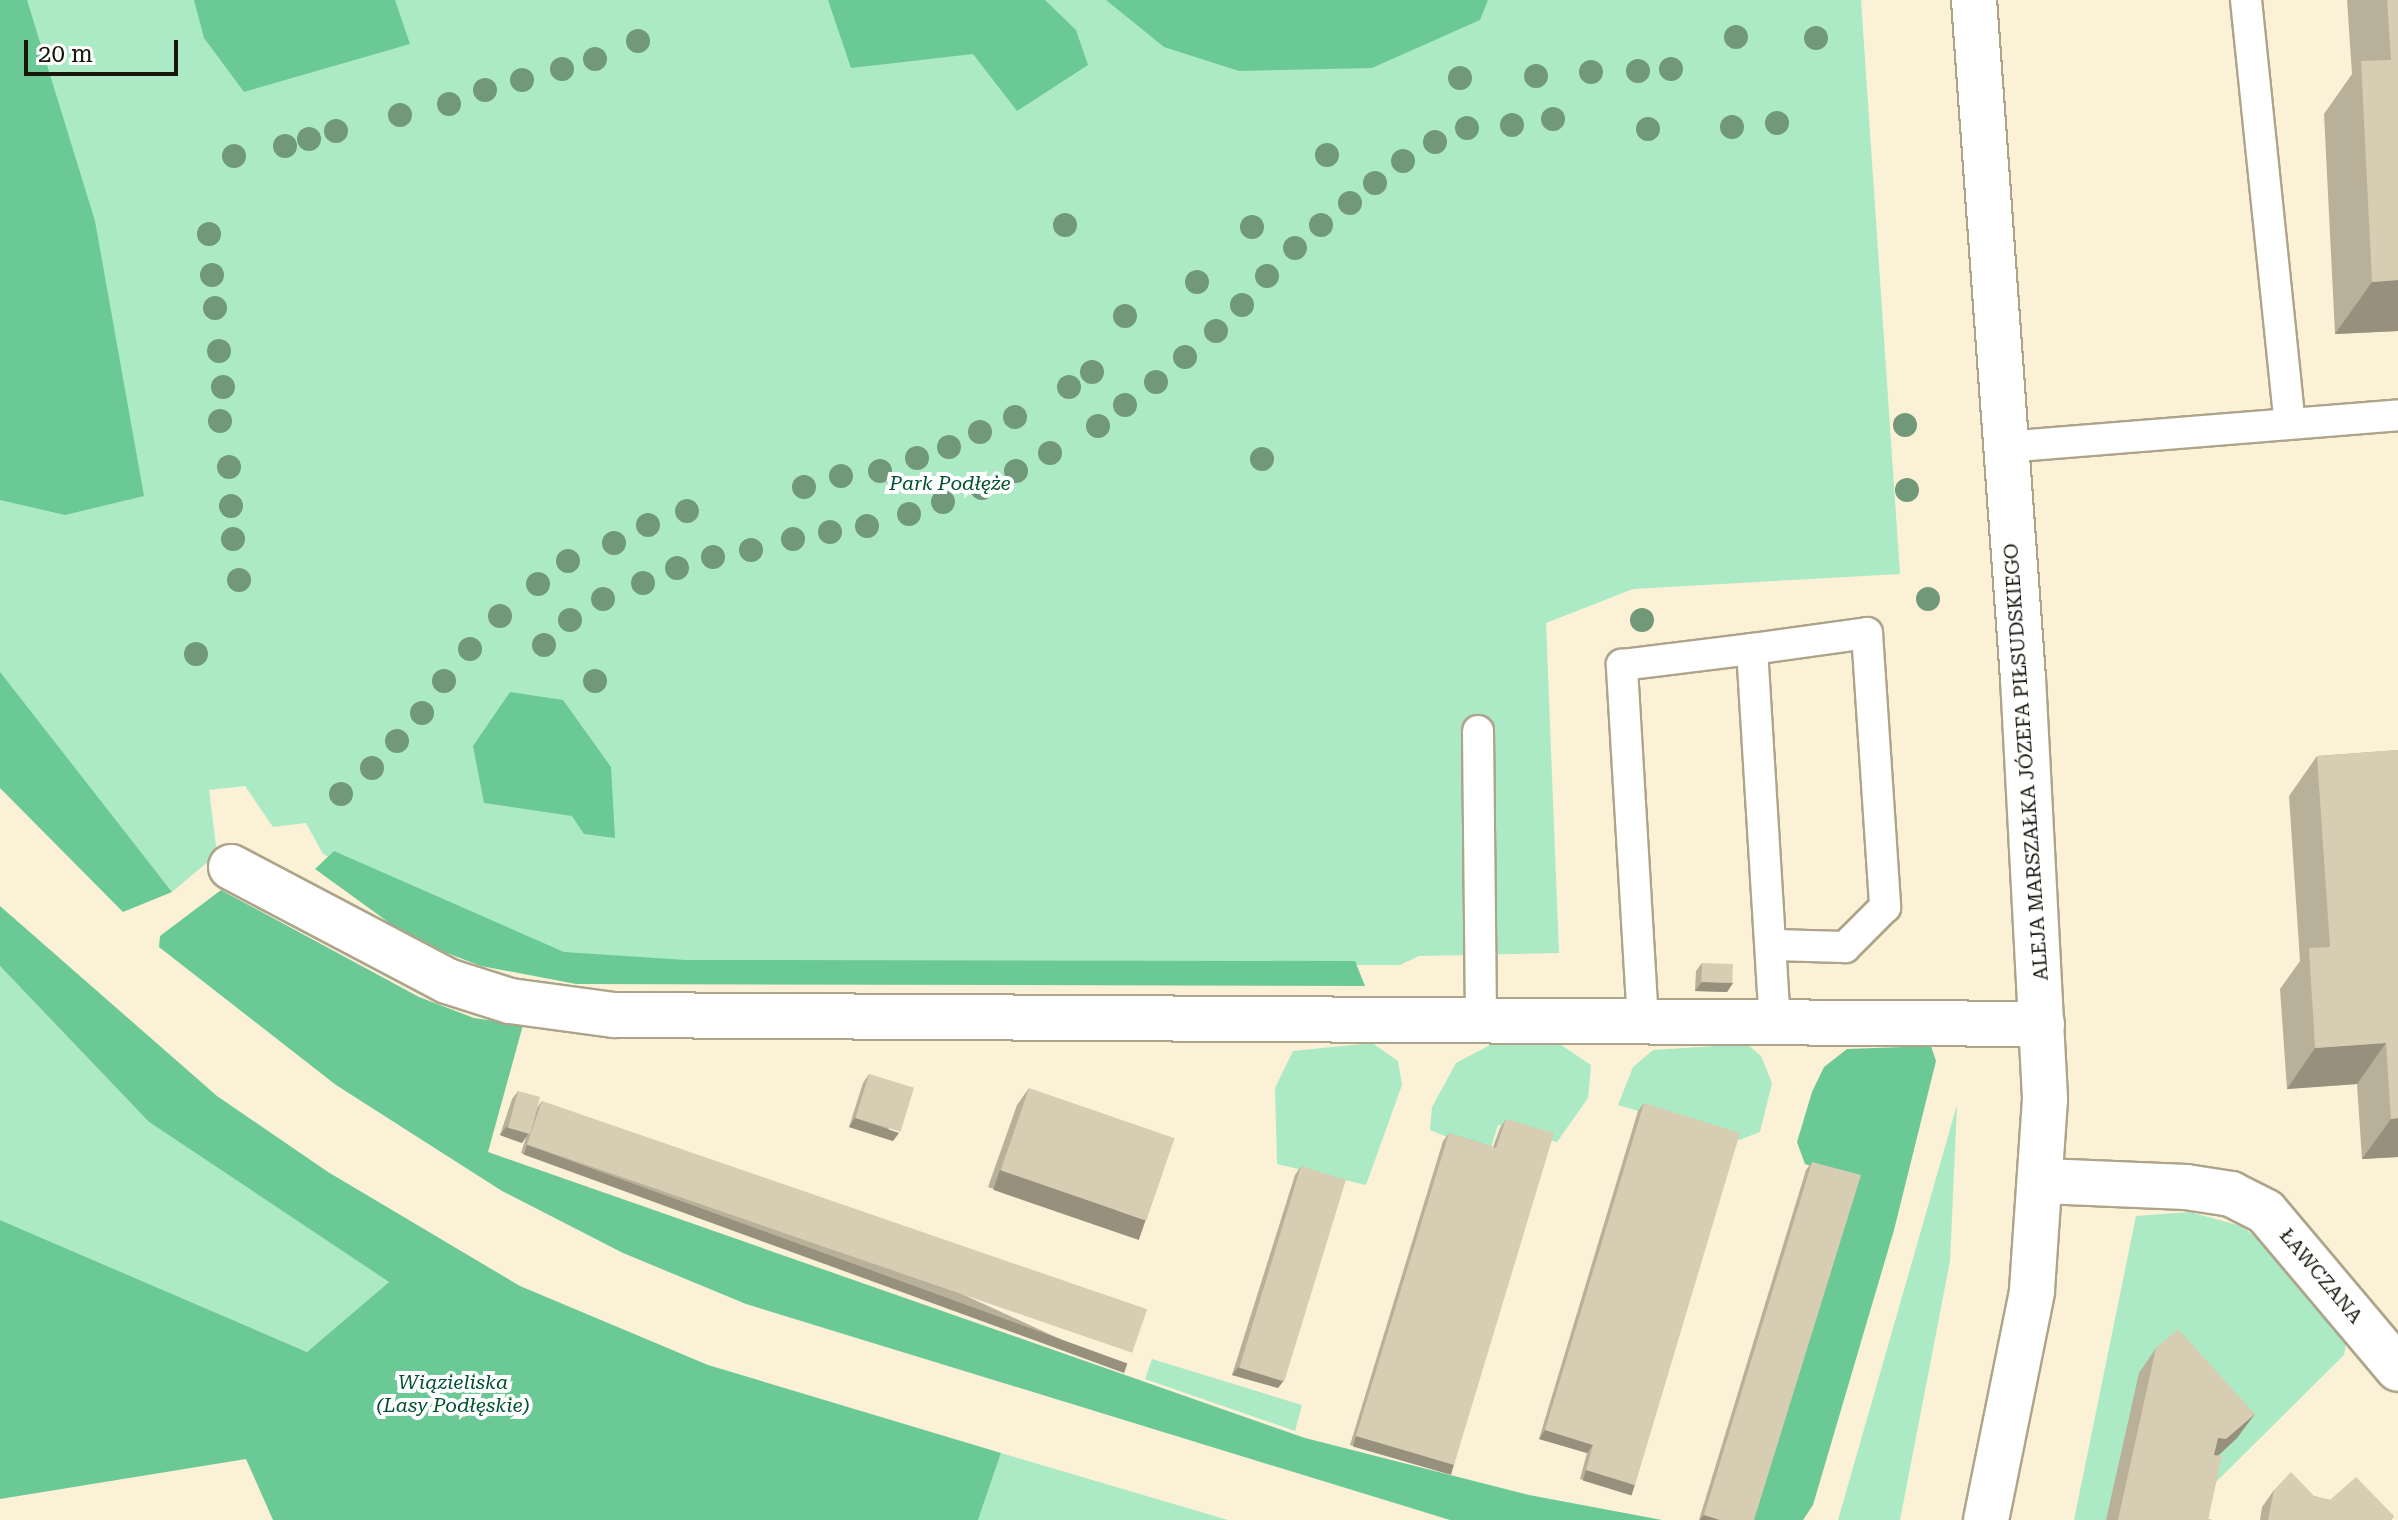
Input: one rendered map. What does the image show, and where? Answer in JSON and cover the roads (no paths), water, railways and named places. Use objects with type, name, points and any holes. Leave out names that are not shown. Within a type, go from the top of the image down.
[{"type":"street","name":"ALEJA MARSZAŁKA JÓZEFA PIŁSUDSKIEGO","points":[[1974,0],[2042,1024],[2043,1181],[2032,1292],[1986,1520]]},
{"type":"street","points":[[231,867],[447,981],[510,1001],[614,1015],[2042,1024]]},
{"type":"street","name":"ŁAWCZANA","points":[[2043,1181],[2186,1187],[2231,1194],[2266,1212],[2398,1369]]},
{"type":"lane","points":[[2246,0],[2290,423]]},
{"type":"lane","points":[[2004,447],[2398,415]]},
{"type":"lane","points":[[1643,1022],[1622,665],[1867,633],[1885,907],[1845,947],[1774,958]]},
{"type":"lane","points":[[1752,649],[1774,958],[1775,1022]]},
{"type":"lane","points":[[1478,731],[1481,1022]]},
{"type":"park label","name":"Park Podłęże","points":[[950,483]]},
{"type":"park label","name":"Wiązieliska (Lasy Podłęskie)","points":[[453,1394]]}]
